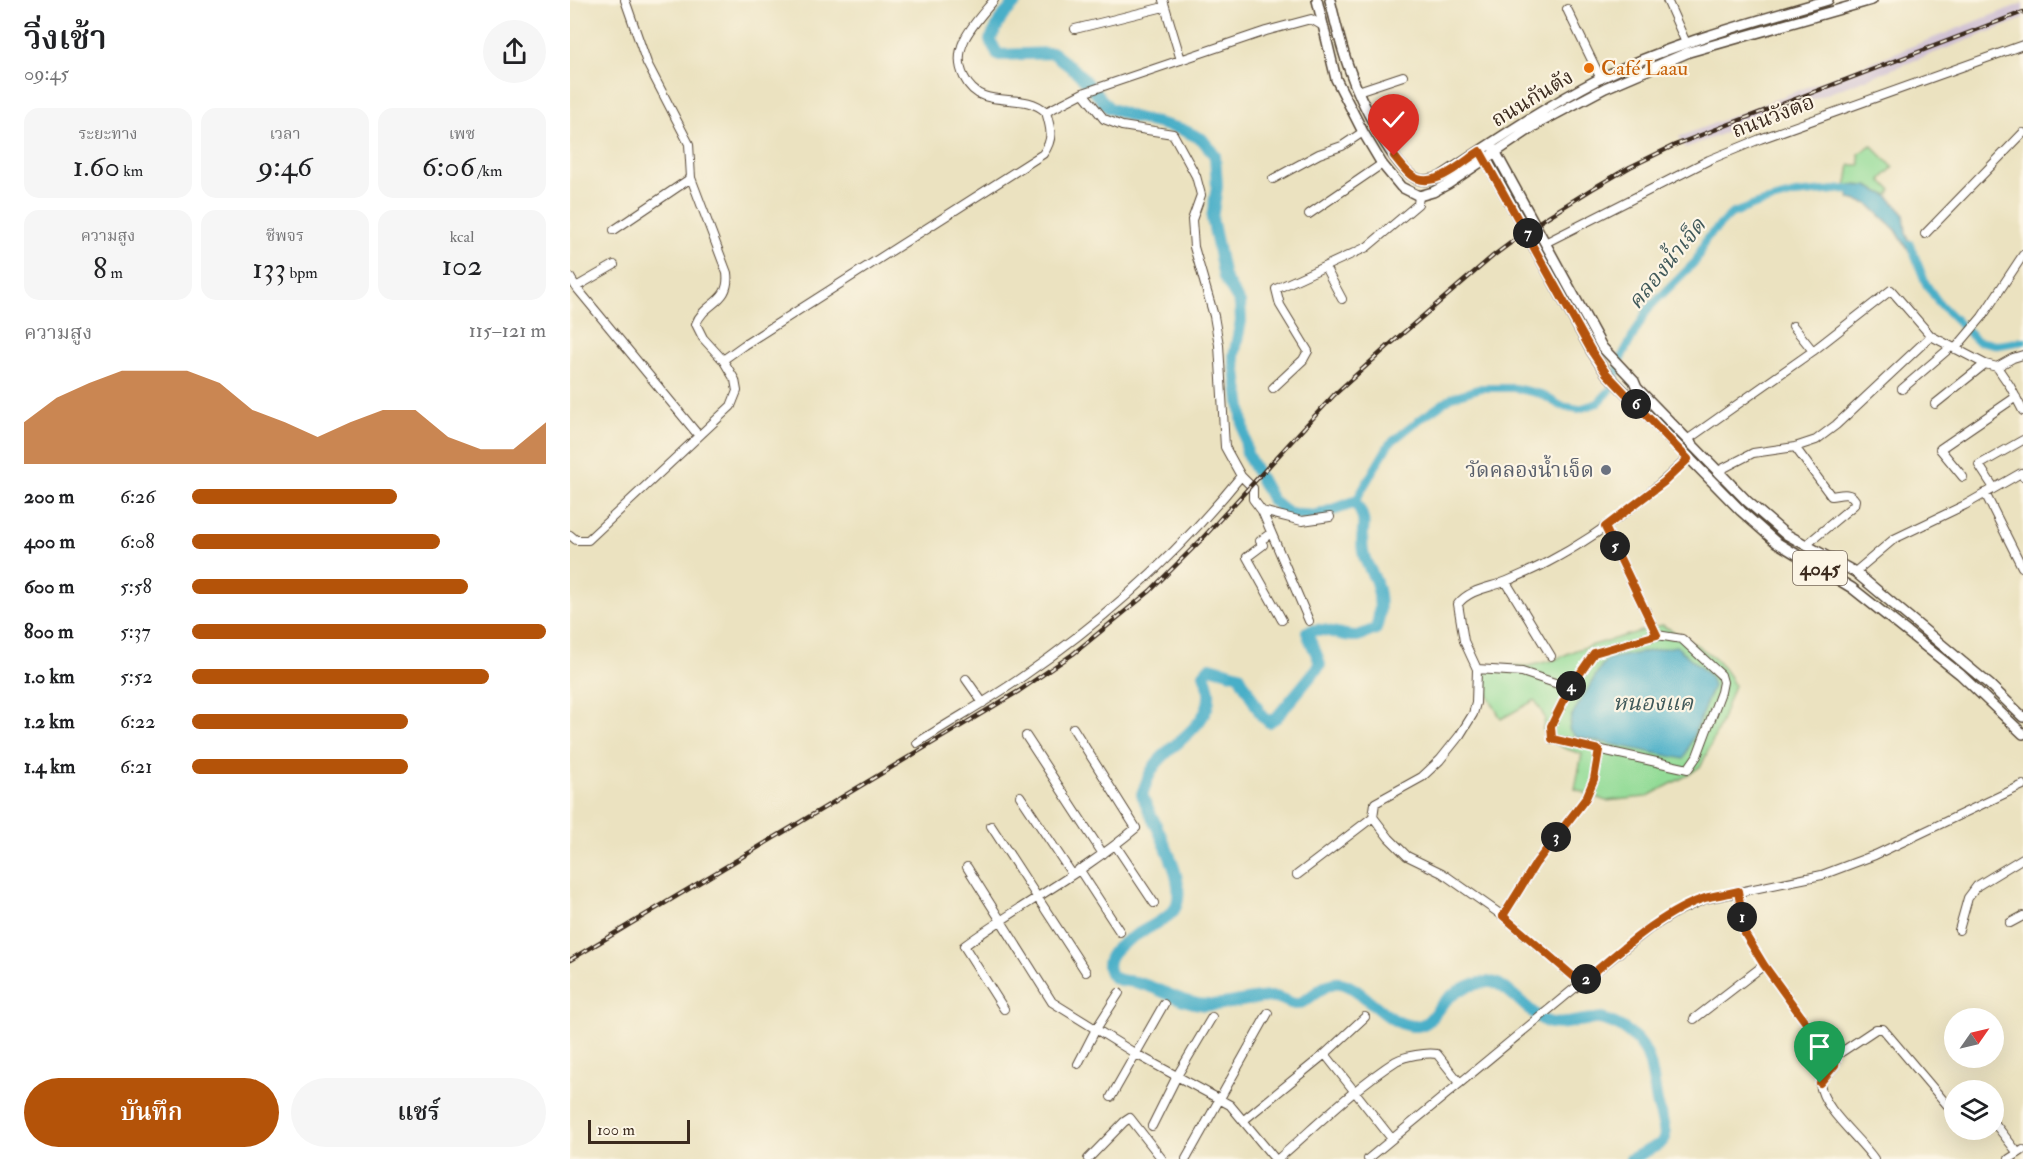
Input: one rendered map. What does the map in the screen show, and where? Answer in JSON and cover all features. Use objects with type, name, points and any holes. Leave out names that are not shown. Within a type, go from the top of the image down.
[{"type":"main road","points":[[1317,0],[1336,79],[1363,132],[1382,164],[1401,187],[1419,196]]},
{"type":"main road","name":"ถนนกันตัง","points":[[1330,0],[1349,71],[1358,91],[1394,156],[1408,173],[1417,179],[1430,180],[1483,155]]},
{"type":"main road","name":"ถนนกันตัง","points":[[1590,90],[1601,79],[1687,47],[1828,0]]},
{"type":"main road","name":"ถนนกันตัง","points":[[1419,196],[1433,192],[1483,155],[1590,90],[1687,47],[1872,0]]},
{"type":"main road","points":[[1804,7],[1807,18]]},
{"type":"main road","points":[[1323,26],[1335,22]]},
{"type":"main road","points":[[1363,132],[1376,126]]},
{"type":"main road","name":"4045","points":[[1494,148],[1602,347],[1614,363],[1634,381],[1637,388],[1754,507],[1784,532],[1855,572],[1990,685],[2023,717]]},
{"type":"main road","name":"4045","points":[[1483,155],[1606,373],[1688,459],[1776,542],[1852,588],[1960,674],[2023,734]]},
{"type":"street","points":[[570,535],[576,540],[588,540],[731,406],[737,391],[735,380],[723,360],[704,338],[696,324],[698,318],[724,294],[729,285],[727,273],[691,178],[689,144],[647,63],[625,0]]},
{"type":"street","points":[[723,360],[1043,154],[1051,144],[1052,131],[1046,112],[1041,108],[1018,100],[990,97],[979,93],[968,84],[963,75],[959,61],[961,44],[994,0]]},
{"type":"street","points":[[1667,0],[1687,47]]},
{"type":"street","points":[[1075,29],[1163,3],[1181,60]]},
{"type":"street","points":[[1568,9],[1601,79]]},
{"type":"street","points":[[1046,112],[1083,93],[1266,31],[1311,19],[1323,26]]},
{"type":"street","name":"ถนนวังตอ","points":[[1545,243],[1709,160],[1740,147],[2023,45]]},
{"type":"street","points":[[1358,91],[1403,76]]},
{"type":"street","points":[[1083,93],[1104,119],[1122,126],[1173,134],[1196,176],[1201,195],[1192,220],[1194,247],[1214,316],[1219,345],[1225,447],[1240,476],[1253,488],[1253,499],[1262,511],[1309,621]]},
{"type":"street","points":[[1273,179],[1319,153],[1342,146],[1363,132]]},
{"type":"street","points":[[1925,234],[2023,133]]},
{"type":"street","points":[[1309,214],[1382,164]]},
{"type":"street","points":[[614,230],[691,178]]},
{"type":"street","points":[[1273,388],[1303,360],[1308,351],[1280,305],[1276,290],[1367,247],[1418,204],[1419,196]]},
{"type":"street","points":[[1902,389],[1953,348],[1982,316],[2023,255]]},
{"type":"street","points":[[576,288],[614,265]]},
{"type":"street","points":[[1325,267],[1342,299]]},
{"type":"street","points":[[570,278],[699,436]]},
{"type":"street","points":[[1687,440],[1813,351],[1891,290],[1931,336],[1985,364],[1997,367],[2023,355]]},
{"type":"street","points":[[1793,326],[1813,351]]},
{"type":"street","points":[[1718,471],[1753,453],[1795,447],[1816,440],[1836,425],[1931,336]]},
{"type":"street","points":[[1935,404],[1985,364]]},
{"type":"street","points":[[1997,367],[2023,411]]},
{"type":"street","points":[[1963,477],[1940,449],[2016,397]]},
{"type":"street","points":[[1994,488],[1979,465],[2023,440]]},
{"type":"street","points":[[1795,447],[1831,496],[1846,494],[1853,496],[1855,500],[1854,505],[1806,545]]},
{"type":"street","points":[[1297,875],[1373,817],[1375,803],[1422,777],[1440,760],[1473,714],[1476,703],[1477,669],[1464,641],[1458,604],[1470,593],[1506,582],[1549,561],[1605,527],[1664,482],[1688,459]]},
{"type":"street","points":[[1855,572],[1894,539],[1965,505],[2021,473],[2023,476]]},
{"type":"street","points":[[917,743],[983,703],[1051,657],[1125,599],[1186,540],[1240,476]]},
{"type":"street","points":[[1985,494],[2022,567]]},
{"type":"street","points":[[1262,511],[1302,521],[1330,517]]},
{"type":"street","points":[[1605,527],[1657,635]]},
{"type":"street","points":[[1271,533],[1260,541],[1263,545],[1247,557],[1282,620]]},
{"type":"street","points":[[1506,582],[1551,656]]},
{"type":"street","points":[[1657,635],[1682,639],[1721,675],[1723,682],[1697,756],[1688,769],[1552,739],[1551,726],[1570,688],[1594,653],[1657,635]]},
{"type":"street","points":[[1477,669],[1522,672],[1570,688]]},
{"type":"street","points":[[966,679],[983,703]]},
{"type":"street","points":[[1004,1009],[964,946],[1000,920],[1116,846],[1136,828],[1073,728]]},
{"type":"street","points":[[1026,736],[1103,854]]},
{"type":"street","points":[[1503,916],[1536,863],[1586,798],[1594,779],[1599,750]]},
{"type":"street","points":[[1368,1159],[1546,1011],[1649,929],[1676,912],[1705,898],[1822,875],[1875,855],[2023,785]]},
{"type":"street","points":[[1020,796],[1120,932]]},
{"type":"street","points":[[1373,817],[1407,856],[1442,873],[1503,916],[1581,983]]},
{"type":"street","points":[[991,826],[1086,972]]},
{"type":"street","points":[[1116,846],[1154,903]]},
{"type":"street","points":[[1959,930],[1972,891],[2023,858]]},
{"type":"street","points":[[967,867],[1052,1002],[1136,1053],[1230,1105],[1276,1159],[1355,1092],[1398,1060],[1422,1053],[1437,1054],[1460,1083]]},
{"type":"street","points":[[1738,891],[1745,934],[1764,965],[1814,1034],[1837,1055]]},
{"type":"street","points":[[2010,923],[2023,916]]},
{"type":"street","points":[[1694,1019],[1764,965]]},
{"type":"street","points":[[1078,1064],[1096,1029],[1119,993]]},
{"type":"street","points":[[1112,1097],[1164,1004]]},
{"type":"street","points":[[1186,1159],[1268,1013]]},
{"type":"street","points":[[1152,1126],[1177,1076],[1212,1017]]},
{"type":"street","points":[[1244,1120],[1325,1054],[1365,1017]]},
{"type":"street","points":[[1874,1159],[1844,1126],[1821,1091],[1820,1083],[1835,1065],[1837,1055],[1876,1029],[1883,1029],[1944,1101]]},
{"type":"street","points":[[1325,1054],[1392,1139]]},
{"type":"street","points":[[1088,1159],[1130,1118],[1162,1159]]},
{"type":"street","points":[[2004,1134],[2020,1151],[2009,1159]]},
{"type":"shaded area","points":[[2023,3],[2023,19],[1685,148],[1679,137]]},
{"type":"green space","points":[[1871,145],[1893,167],[1881,180],[1891,190],[1888,196],[1867,186],[1851,185],[1846,189],[1850,165],[1860,165],[1859,154]]},
{"type":"green space","points":[[1662,625],[1713,657],[1728,674],[1734,685],[1720,725],[1701,766],[1646,797],[1606,801],[1575,789],[1582,754],[1547,739],[1543,729],[1545,718],[1535,700],[1501,719],[1483,686],[1484,667],[1529,666]]},
{"type":"water","points":[[1851,185],[1867,186],[1888,196],[1904,214],[1906,232],[1914,253],[1910,253],[1896,230],[1868,204],[1850,199],[1846,189]]},
{"type":"water","name":"หนองแค","points":[[1676,646],[1710,676],[1713,686],[1684,759],[1576,737],[1569,729],[1571,717],[1602,665],[1608,659]]},
{"type":"waterway","points":[[1018,0],[1002,17],[990,40],[998,55],[1053,53],[1078,73],[1109,108],[1133,117],[1181,129],[1202,139],[1215,156],[1217,186],[1212,218],[1224,277],[1240,303],[1241,321],[1234,356],[1247,454],[1272,500],[1289,514],[1316,516],[1355,502],[1364,522],[1363,552],[1376,582],[1380,600],[1376,629],[1357,636],[1326,630],[1307,632],[1320,665],[1277,717],[1269,722],[1262,716],[1239,675],[1210,667],[1204,674],[1209,692],[1204,714],[1190,732],[1156,764],[1142,794],[1174,869],[1178,884],[1178,898],[1174,910],[1168,916],[1121,945],[1113,953],[1108,963],[1110,973],[1119,980],[1148,986],[1182,1000],[1209,1005],[1273,997],[1295,1004],[1304,1001],[1330,984],[1344,984],[1353,988],[1393,1019],[1414,1026],[1424,1024],[1432,1018],[1444,1002],[1459,991],[1472,985],[1490,982],[1504,988],[1532,1012],[1551,1023],[1595,1019],[1608,1021],[1631,1034],[1645,1051],[1664,1129],[1665,1138],[1660,1144],[1631,1159]]},
{"type":"waterway","name":"คลองน้ำเจ็ด","points":[[1355,502],[1389,444],[1452,397],[1481,388],[1514,388],[1541,394],[1561,406],[1579,409],[1598,403],[1611,389],[1623,354],[1648,309],[1696,261],[1706,239],[1731,214],[1760,203],[1795,194],[1846,189],[1855,192]]},
{"type":"waterway","name":"คลองน้ำเจ็ด","points":[[1910,244],[1926,284],[1939,303],[1977,341],[1999,345],[2023,341]]},
{"type":"railway","points":[[570,960],[1019,691],[1073,654],[1150,591],[1200,541],[1334,395],[1493,256],[1536,224],[1630,167],[1675,145],[2023,12]]},
{"type":"place","name":"Café Laau","points":[[1589,68]]},
{"type":"place","name":"วัดคลองน้ำเจ็ด","points":[[1606,470]]},
{"type":"route","points":[[1394,156],[1408,173],[1417,179],[1430,180],[1440,177],[1480,151],[1518,215],[1592,352],[1606,373],[1688,459],[1664,482],[1605,527],[1657,635],[1594,653],[1570,688],[1551,726],[1552,739],[1599,750],[1594,779],[1586,798],[1536,863],[1503,916],[1581,983],[1649,929],[1676,912],[1705,898],[1738,891],[1745,934],[1764,965],[1814,1034],[1837,1055],[1835,1065],[1820,1083]]}]
